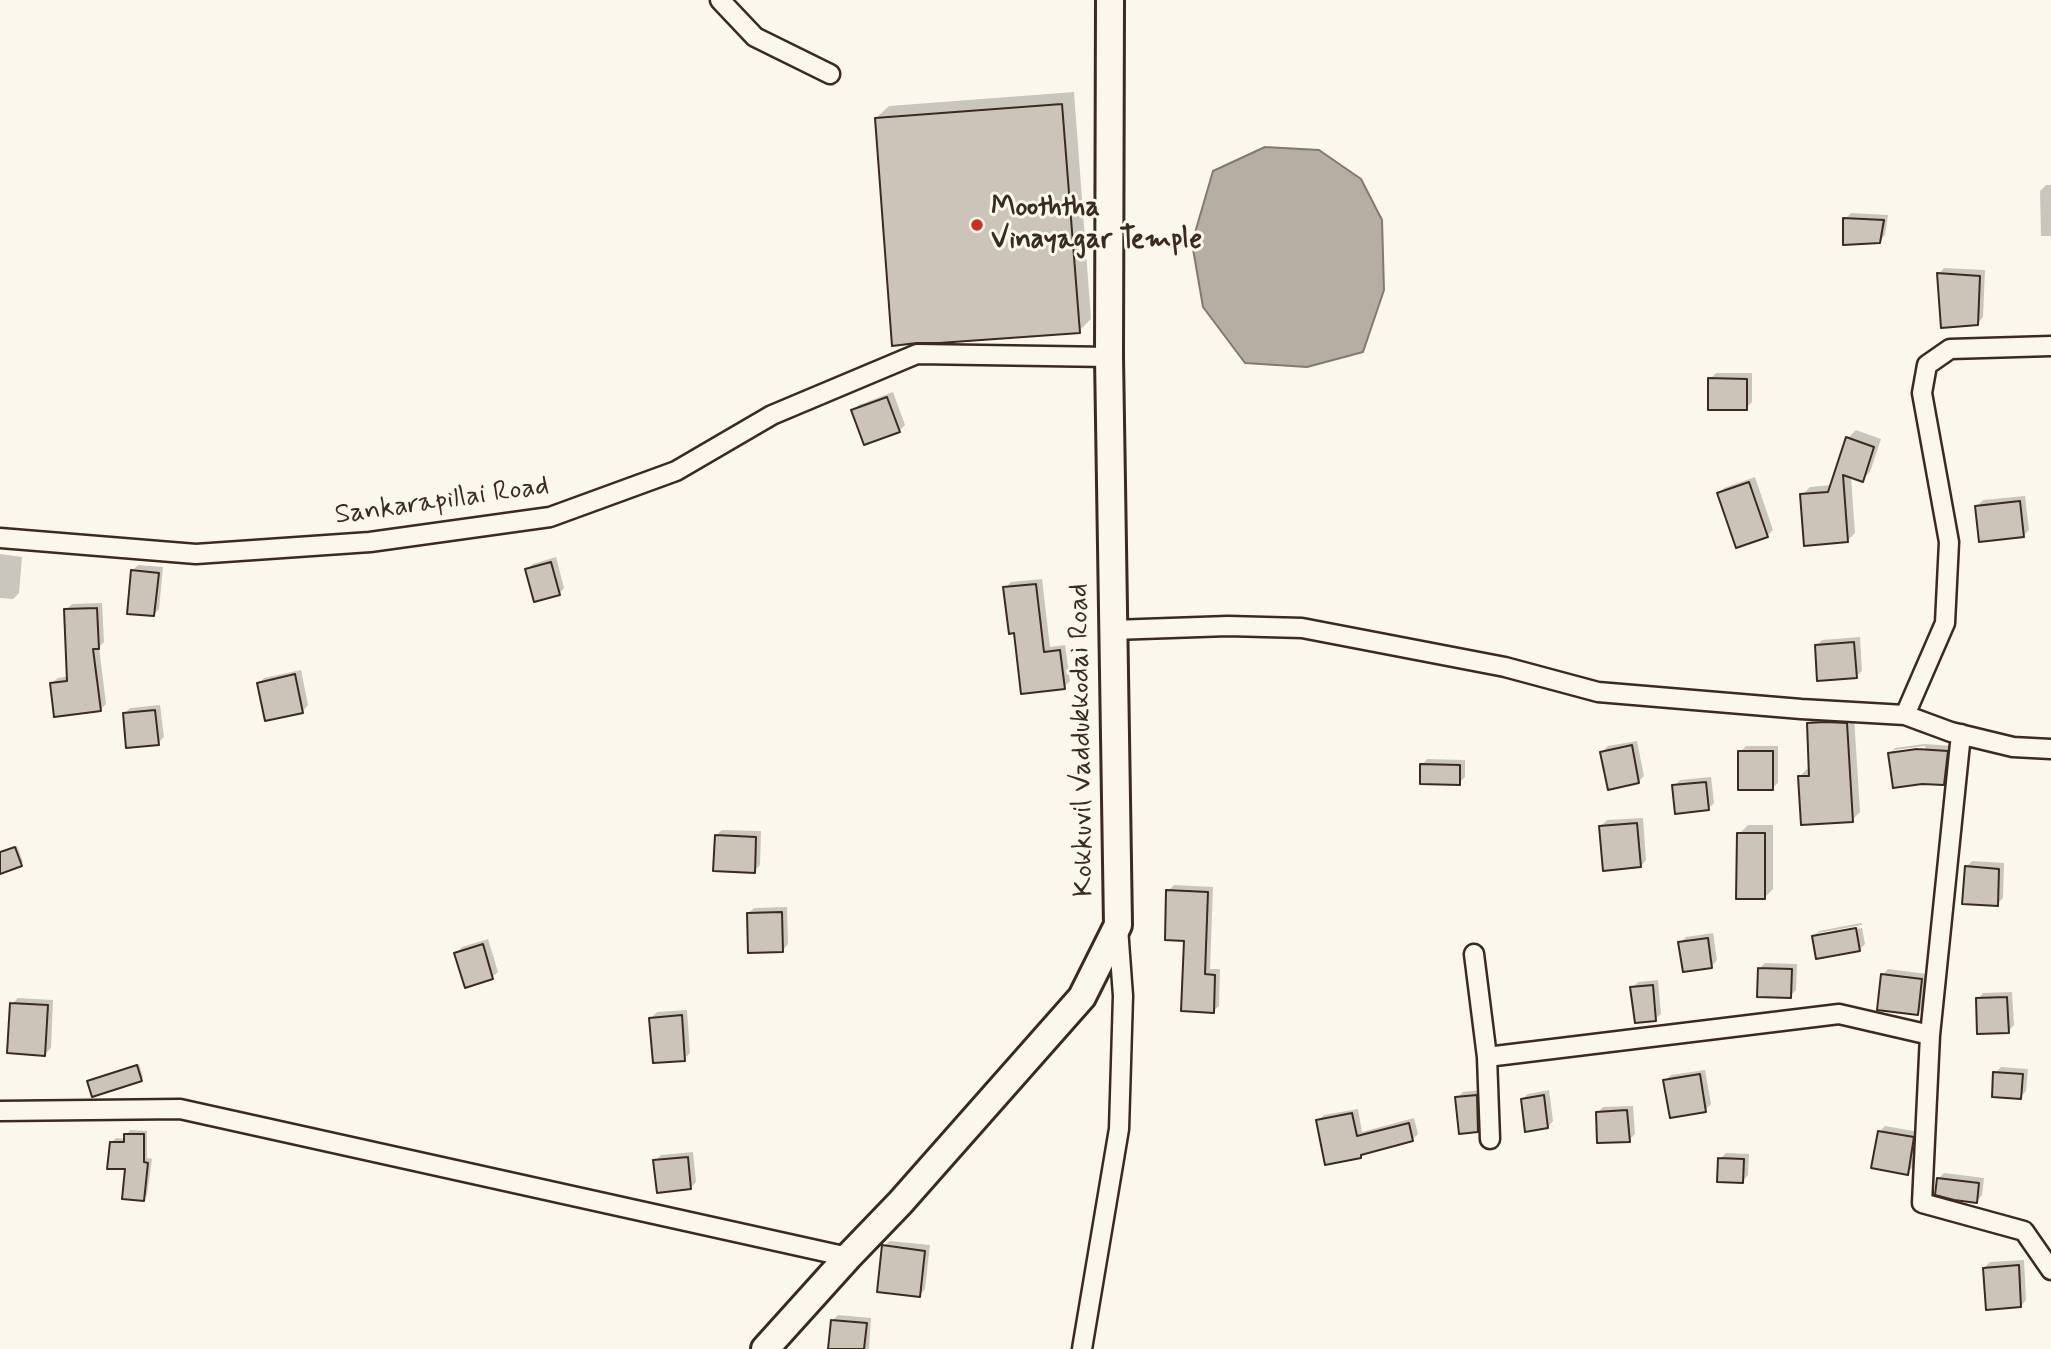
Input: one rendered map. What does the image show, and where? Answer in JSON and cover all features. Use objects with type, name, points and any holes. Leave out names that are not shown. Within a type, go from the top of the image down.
[{"type":"main road","name":"Kokkuvil Vaddukkodai Road","points":[[765,1349],[900,1203],[1082,997],[1118,925],[1110,357],[1110,0]]},
{"type":"street","points":[[720,0],[755,37],[830,74]]},
{"type":"street","points":[[1905,715],[1945,623],[1949,542],[1922,393],[1927,365],[1950,349],[2051,346]]},
{"type":"street","name":"Sankarapillai Road","points":[[0,538],[196,554],[370,542],[550,517],[676,471],[772,415],[917,354],[1110,357]]},
{"type":"street","points":[[1113,630],[1228,626],[1302,628],[1505,667],[1598,692],[1905,715],[1961,734],[2013,747],[2051,749]]},
{"type":"street","points":[[1961,734],[1930,1035],[1922,1203],[2024,1231],[2051,1270]]},
{"type":"street","points":[[1082,1349],[1119,1129],[1123,996],[1118,925]]},
{"type":"street","points":[[1475,954],[1487,1057],[1490,1139]]},
{"type":"street","points":[[1487,1057],[1839,1014],[1930,1035]]},
{"type":"street","points":[[0,1111],[180,1109],[848,1257]]},
{"type":"shaded area","points":[[1265,147],[1319,150],[1361,179],[1382,220],[1384,290],[1363,352],[1307,367],[1245,363],[1203,307],[1192,243],[1213,171]]},
{"type":"building","name":"Mooththa Vinayagar Temple","points":[[1062,104],[1080,333],[892,346],[875,118]]},
{"type":"building","points":[[1843,218],[1884,220],[1880,243],[1843,245]]},
{"type":"building","points":[[1937,273],[1980,276],[1978,325],[1941,328]]},
{"type":"building","points":[[1708,378],[1747,379],[1747,410],[1708,410]]},
{"type":"building","points":[[887,397],[900,432],[864,445],[851,410]]},
{"type":"building","points":[[1846,437],[1874,447],[1863,482],[1843,475],[1848,542],[1804,546],[1800,494],[1828,492]]},
{"type":"building","points":[[1749,482],[1768,537],[1736,548],[1717,493]]},
{"type":"building","points":[[2020,501],[2024,537],[1979,542],[1975,506]]},
{"type":"building","points":[[551,562],[560,595],[534,602],[525,569]]},
{"type":"building","points":[[131,570],[159,573],[154,616],[127,614]]},
{"type":"building","points":[[1036,584],[1044,652],[1060,650],[1065,689],[1021,694],[1014,633],[1009,634],[1003,587]]},
{"type":"building","points":[[97,608],[99,649],[93,649],[101,711],[54,717],[50,683],[67,681],[64,609]]},
{"type":"building","points":[[1854,642],[1857,678],[1817,681],[1815,645]]},
{"type":"building","points":[[295,674],[303,713],[265,721],[257,683]]},
{"type":"building","points":[[155,710],[159,745],[126,748],[123,713]]},
{"type":"building","points":[[1807,723],[1847,723],[1853,822],[1801,825],[1798,776],[1809,776]]},
{"type":"building","points":[[1632,745],[1639,783],[1608,790],[1600,752]]},
{"type":"building","points":[[1917,749],[1948,751],[1944,785],[1922,784],[1893,788],[1888,753]]},
{"type":"building","points":[[1738,751],[1773,751],[1773,790],[1738,790]]},
{"type":"building","points":[[1420,764],[1460,765],[1460,785],[1420,784]]},
{"type":"building","points":[[1706,782],[1709,810],[1675,814],[1672,785]]},
{"type":"building","points":[[1637,823],[1641,867],[1603,871],[1599,826]]},
{"type":"building","points":[[1737,833],[1765,833],[1765,899],[1736,899]]},
{"type":"building","points":[[715,835],[756,837],[755,873],[713,871]]},
{"type":"building","points":[[15,847],[22,866],[0,874],[0,852]]},
{"type":"building","points":[[1965,866],[1999,869],[1998,906],[1962,904]]},
{"type":"building","points":[[1166,890],[1208,892],[1205,974],[1215,975],[1214,1013],[1181,1011],[1184,941],[1165,940]]},
{"type":"building","points":[[782,912],[783,952],[748,953],[747,913]]},
{"type":"building","points":[[1856,928],[1860,951],[1816,959],[1812,936]]},
{"type":"building","points":[[1708,938],[1712,968],[1683,972],[1678,942]]},
{"type":"building","points":[[483,944],[493,979],[465,988],[454,953]]},
{"type":"building","points":[[1758,968],[1792,969],[1791,998],[1757,997]]},
{"type":"building","points":[[1881,974],[1922,979],[1918,1015],[1877,1010]]},
{"type":"building","points":[[1653,985],[1656,1021],[1635,1023],[1630,987]]},
{"type":"building","points":[[2007,997],[2009,1033],[1977,1034],[1976,998]]},
{"type":"building","points":[[10,1003],[48,1005],[45,1056],[7,1053]]},
{"type":"building","points":[[682,1015],[685,1061],[653,1063],[649,1018]]},
{"type":"building","points":[[137,1065],[142,1081],[92,1097],[87,1081]]},
{"type":"building","points":[[1993,1072],[2023,1074],[2021,1099],[1992,1097]]},
{"type":"building","points":[[1700,1074],[1706,1112],[1670,1118],[1663,1080]]},
{"type":"building","points":[[1477,1095],[1478,1132],[1459,1134],[1455,1097]]},
{"type":"building","points":[[1544,1095],[1548,1128],[1525,1132],[1521,1099]]},
{"type":"building","points":[[1627,1110],[1630,1142],[1597,1143],[1596,1112]]},
{"type":"building","points":[[1352,1113],[1357,1136],[1409,1123],[1413,1141],[1361,1155],[1361,1158],[1325,1165],[1316,1120]]},
{"type":"building","points":[[1878,1131],[1914,1137],[1908,1175],[1871,1168]]},
{"type":"building","points":[[124,1134],[144,1134],[144,1162],[148,1163],[144,1201],[122,1199],[125,1169],[107,1169],[110,1142],[124,1142]]},
{"type":"building","points":[[688,1157],[691,1189],[657,1193],[653,1160]]},
{"type":"building","points":[[1718,1158],[1744,1159],[1743,1183],[1717,1182]]},
{"type":"building","points":[[1937,1178],[1979,1183],[1977,1203],[1935,1195]]},
{"type":"building","points":[[882,1245],[925,1251],[920,1297],[877,1292]]},
{"type":"building","points":[[2019,1265],[2021,1307],[1986,1310],[1983,1268]]},
{"type":"building","points":[[831,1320],[867,1323],[864,1349],[828,1349]]},
{"type":"place","name":"Mooththa Vinayagar Temple","points":[[977,225]]}]
